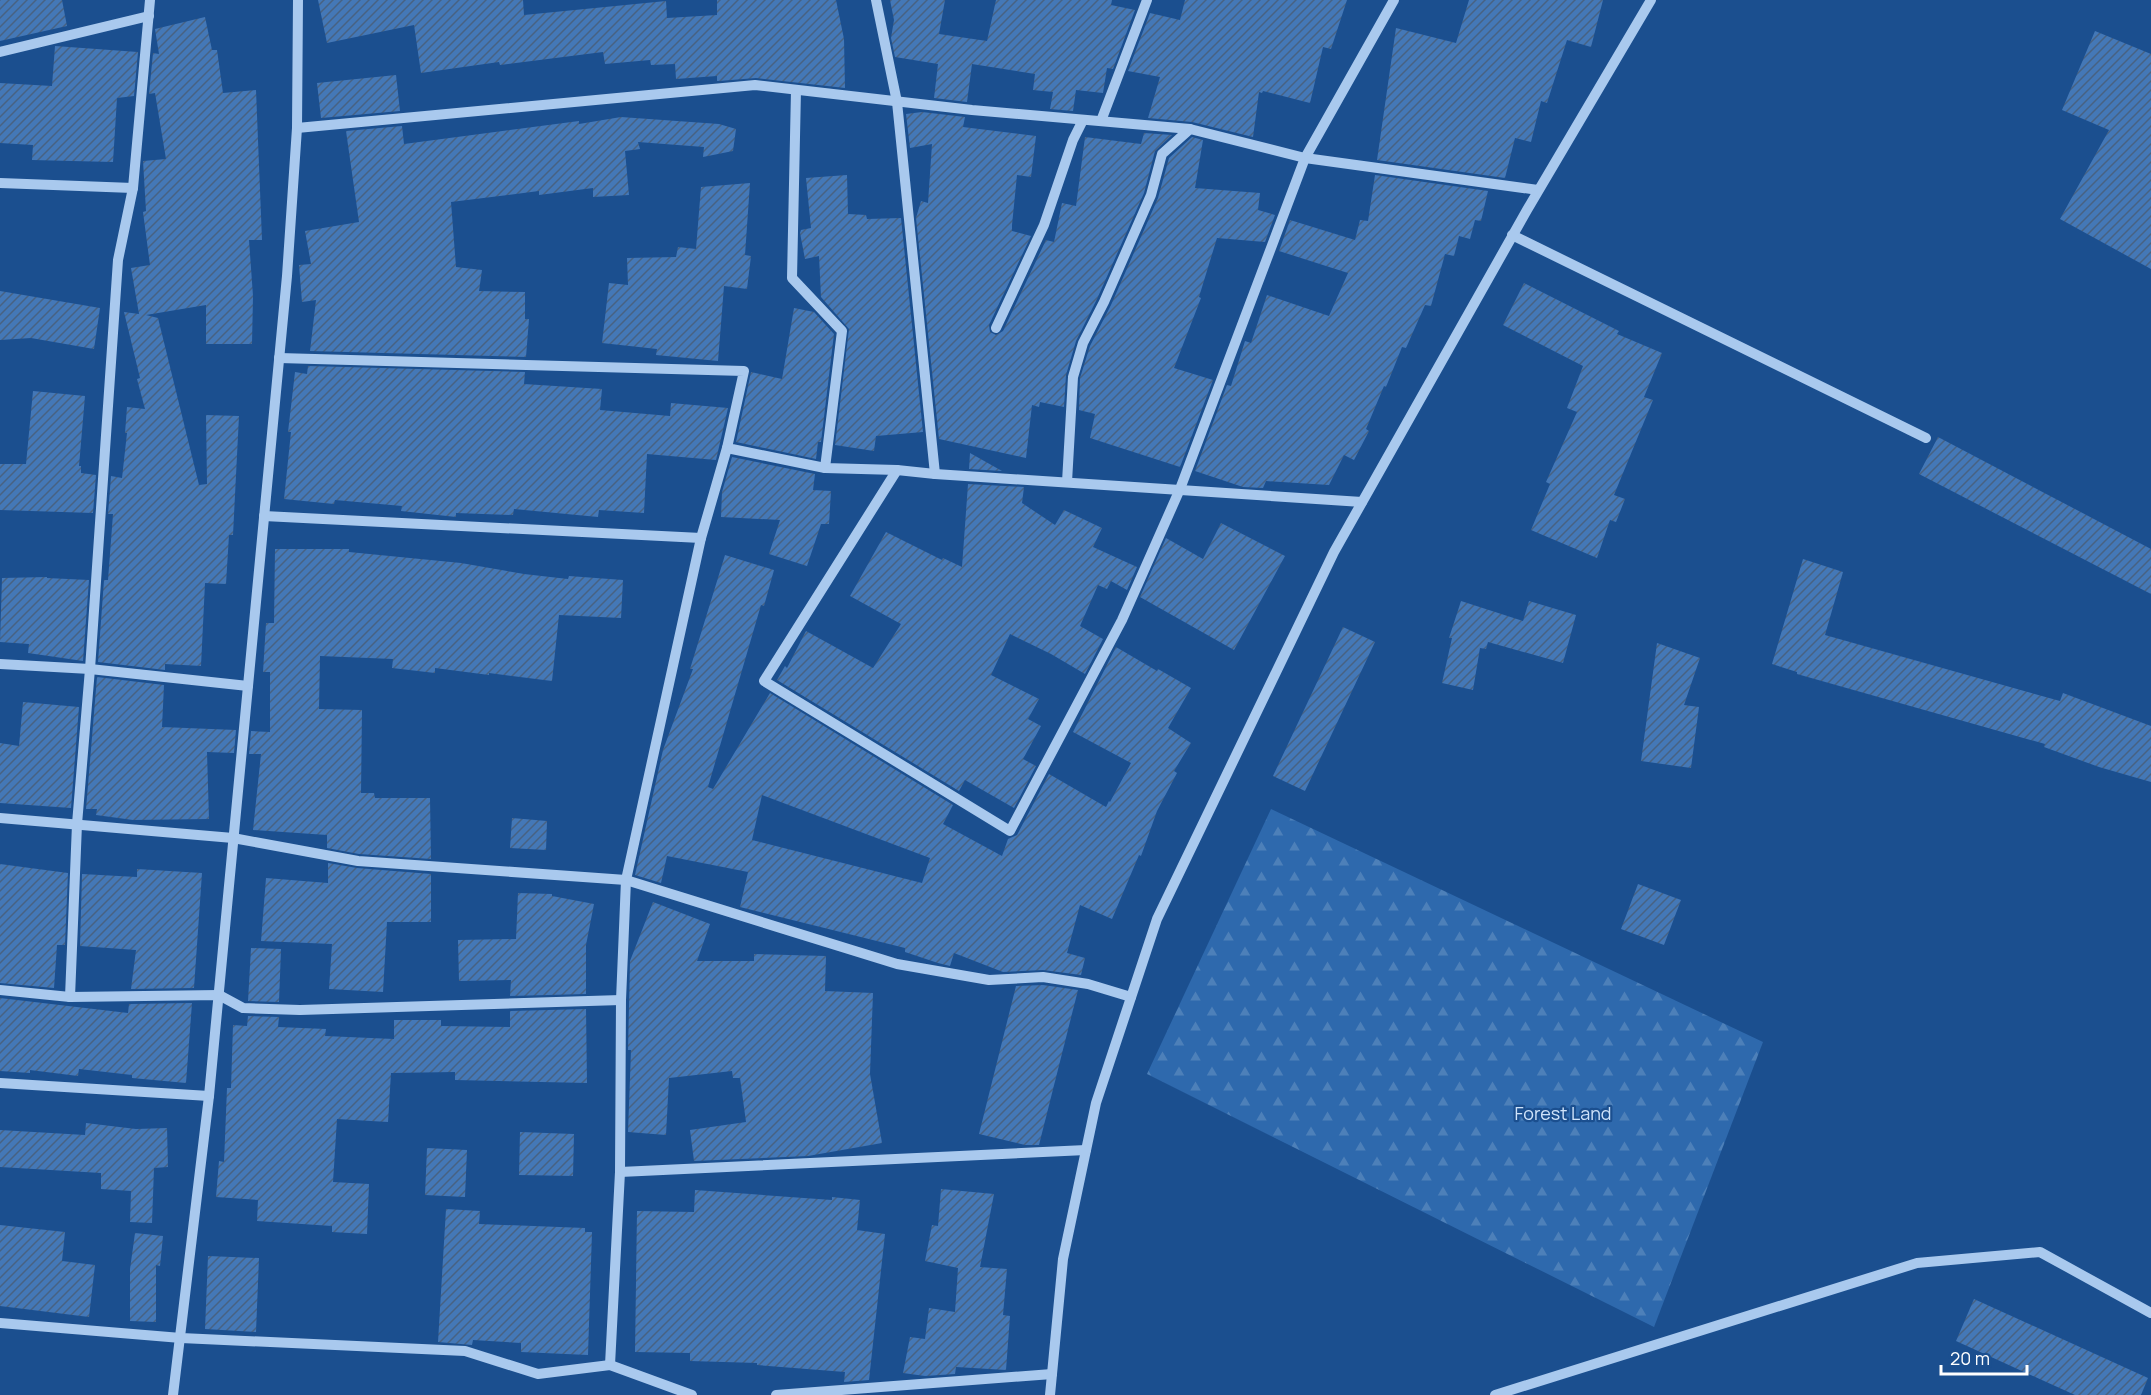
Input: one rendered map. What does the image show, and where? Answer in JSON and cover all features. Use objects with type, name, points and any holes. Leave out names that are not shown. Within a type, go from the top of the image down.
[{"type":"street","points":[[70,997],[76,824],[90,669],[118,260],[133,188],[150,0]]},
{"type":"street","points":[[173,1395],[209,1096],[279,358],[297,128],[298,0]]},
{"type":"street","points":[[876,0],[897,102],[935,474]]},
{"type":"street","points":[[1101,121],[1147,0]]},
{"type":"street","points":[[897,470],[764,681],[1010,831],[1122,620],[1180,489],[1305,158],[1394,0]]},
{"type":"street","points":[[1050,1395],[1062,1259],[1096,1103],[1156,919],[1334,552],[1512,235],[1651,0]]},
{"type":"street","points":[[0,52],[149,16]]},
{"type":"street","points":[[297,128],[755,85],[972,111],[1190,129],[1305,158],[1539,190]]},
{"type":"street","points":[[796,90],[792,278],[842,331],[825,468]]},
{"type":"street","points":[[996,328],[1044,225],[1073,140],[1083,120]]},
{"type":"street","points":[[1067,482],[1073,377],[1083,343],[1104,302],[1151,195],[1162,154],[1190,129]]},
{"type":"street","points":[[0,183],[133,188]]},
{"type":"street","points":[[1512,235],[1926,438]]},
{"type":"street","points":[[279,358],[744,371],[727,448],[701,538],[626,880],[621,999],[620,1172],[610,1365]]},
{"type":"street","points":[[727,448],[825,468],[897,470],[1362,502]]},
{"type":"street","points":[[264,516],[701,538]]},
{"type":"street","points":[[0,664],[90,669],[248,686]]},
{"type":"street","points":[[0,818],[233,838],[358,861],[626,880],[897,964],[988,980],[1043,977],[1088,984],[1131,997]]},
{"type":"street","points":[[0,990],[70,997],[219,995],[243,1008],[300,1010],[621,999]]},
{"type":"street","points":[[0,1083],[209,1096]]},
{"type":"street","points":[[620,1172],[1086,1150]]},
{"type":"street","points":[[1495,1395],[1917,1263],[2040,1252],[2151,1312]]},
{"type":"street","points":[[0,1323],[181,1338],[465,1351],[538,1374],[610,1365],[692,1395]]},
{"type":"street","points":[[776,1395],[1052,1374]]},
{"type":"green space","name":"Forest Land","points":[[1271,809],[1763,1042],[1654,1327],[1147,1074]]},
{"type":"building","points":[[0,0],[62,0],[67,26],[0,41]]},
{"type":"building","points":[[318,0],[523,0],[524,15],[666,1],[667,18],[717,15],[717,0],[836,0],[844,39],[845,88],[756,78],[719,81],[717,81],[717,76],[676,79],[675,64],[651,65],[650,60],[605,64],[603,52],[500,65],[499,62],[421,73],[414,25],[327,43]]},
{"type":"building","points":[[890,0],[945,0],[939,34],[987,41],[996,0],[1112,0],[1111,5],[1135,10],[1113,69],[1107,68],[1103,93],[1076,90],[1073,111],[1050,109],[1053,92],[1033,90],[1035,74],[972,64],[967,102],[934,98],[938,64],[895,57],[891,38],[894,20]]},
{"type":"building","points":[[1185,0],[1347,0],[1331,49],[1323,47],[1310,103],[1263,91],[1259,92],[1253,137],[1192,122],[1148,118],[1160,77],[1128,71],[1150,13],[1180,20]]},
{"type":"building","points":[[1469,0],[1603,0],[1591,47],[1567,40],[1547,103],[1541,101],[1531,142],[1515,138],[1505,178],[1377,160],[1396,28],[1456,43]]},
{"type":"building","points":[[205,17],[212,50],[217,50],[223,93],[256,90],[262,240],[249,240],[253,296],[252,344],[206,344],[206,305],[146,315],[158,318],[199,485],[207,484],[206,415],[239,416],[233,535],[229,535],[226,584],[205,583],[201,666],[165,664],[165,670],[98,662],[104,580],[108,580],[113,514],[108,514],[111,476],[122,478],[127,433],[125,433],[127,407],[145,409],[124,312],[139,314],[131,268],[150,265],[143,212],[146,211],[143,161],[166,159],[155,93],[149,94],[153,53],[159,54],[155,29]]},
{"type":"building","points":[[2095,31],[2151,54],[2151,269],[2060,219],[2109,130],[2062,110]]},
{"type":"building","points":[[55,46],[138,52],[134,96],[117,98],[113,162],[32,160],[33,145],[0,143],[0,83],[52,86]]},
{"type":"building","points":[[396,75],[400,111],[321,118],[317,83]]},
{"type":"building","points":[[922,112],[965,117],[963,127],[1036,136],[1031,177],[1017,175],[1012,225],[1012,231],[1031,236],[989,325],[990,332],[996,335],[1003,331],[1046,240],[1054,242],[1062,203],[1076,206],[1085,137],[1141,144],[1144,133],[1172,135],[1155,151],[1144,193],[1076,341],[1066,375],[1064,407],[1040,402],[1039,407],[1032,405],[1026,458],[939,439],[916,218],[921,201],[928,203],[932,144],[910,148],[906,114]]},
{"type":"building","points":[[621,117],[719,124],[736,129],[733,151],[703,157],[704,147],[638,142],[640,149],[625,151],[629,195],[593,197],[593,188],[539,195],[539,191],[451,202],[456,267],[482,270],[479,291],[525,292],[525,319],[529,319],[526,357],[310,351],[316,300],[302,302],[299,265],[311,264],[305,231],[359,222],[346,131],[402,126],[404,144]]},
{"type":"building","points":[[1192,137],[1203,140],[1195,188],[1260,193],[1258,210],[1275,215],[1265,242],[1217,238],[1199,297],[1201,298],[1174,368],[1213,380],[1180,467],[1090,438],[1095,414],[1079,410],[1080,378],[1090,346],[1111,305],[1158,198],[1169,158]]},
{"type":"building","points":[[847,175],[848,214],[866,215],[867,219],[901,218],[923,432],[876,436],[874,451],[835,445],[849,329],[821,297],[819,256],[805,259],[800,233],[801,230],[811,228],[806,178]]},
{"type":"building","points":[[1375,175],[1488,191],[1481,221],[1475,220],[1470,239],[1459,236],[1454,256],[1445,254],[1431,306],[1425,305],[1406,348],[1402,347],[1366,429],[1369,431],[1354,460],[1344,455],[1329,485],[1266,481],[1263,488],[1243,487],[1195,471],[1227,385],[1231,386],[1245,341],[1251,343],[1267,295],[1329,316],[1348,273],[1279,251],[1290,220],[1355,240],[1360,220],[1368,221]]},
{"type":"building","points":[[750,183],[745,255],[751,256],[747,289],[724,286],[718,361],[656,355],[657,349],[602,343],[609,283],[628,285],[627,258],[676,257],[678,247],[696,249],[701,187]]},
{"type":"building","points":[[1524,283],[1619,331],[1617,334],[1662,353],[1644,397],[1653,400],[1614,495],[1625,499],[1616,522],[1610,520],[1597,558],[1531,530],[1550,484],[1546,482],[1577,412],[1567,408],[1583,366],[1503,325]]},
{"type":"building","points":[[0,291],[100,308],[94,349],[31,338],[0,340]]},
{"type":"building","points":[[794,308],[814,312],[834,334],[821,442],[818,442],[816,459],[736,442],[751,372],[782,379]]},
{"type":"building","points":[[308,366],[525,372],[524,384],[602,389],[600,410],[670,416],[671,403],[728,408],[716,460],[647,454],[644,513],[599,510],[598,517],[514,509],[513,515],[456,513],[456,517],[401,511],[402,506],[335,500],[334,504],[284,499],[295,372],[307,374]]},
{"type":"building","points":[[33,391],[85,396],[79,466],[81,466],[81,473],[96,475],[93,513],[0,510],[0,464],[26,464]]},
{"type":"building","points":[[1938,437],[2151,549],[2151,594],[1919,474]]},
{"type":"building","points":[[970,453],[1002,471],[969,469]]},
{"type":"building","points":[[732,457],[815,474],[813,490],[831,491],[829,524],[821,524],[807,566],[769,554],[780,520],[721,517],[722,492]]},
{"type":"building","points":[[968,484],[1024,487],[1022,503],[1055,525],[1064,510],[1102,528],[1093,547],[1137,567],[1127,590],[1111,581],[1107,589],[1098,585],[1080,626],[1103,639],[1085,674],[1010,634],[991,675],[1039,699],[1028,719],[1041,726],[1023,759],[1036,766],[1014,808],[965,780],[959,791],[777,680],[785,666],[787,668],[806,631],[873,668],[901,624],[850,596],[886,532],[942,560],[943,558],[962,567]]},
{"type":"building","points":[[1221,523],[1285,556],[1234,650],[1140,597],[1166,538],[1203,559]]},
{"type":"building","points":[[275,549],[349,549],[349,552],[461,563],[568,579],[569,576],[623,580],[621,618],[559,615],[552,681],[435,668],[435,673],[392,668],[393,659],[320,656],[319,709],[362,710],[361,793],[374,793],[375,798],[430,798],[431,859],[359,854],[327,848],[327,835],[253,830],[261,754],[249,754],[251,731],[270,732],[270,672],[263,672],[266,623],[274,623]]},
{"type":"building","points":[[725,555],[774,570],[764,606],[761,605],[708,787],[713,789],[770,693],[953,805],[943,824],[1002,856],[1008,839],[1017,835],[1049,774],[1106,807],[1110,802],[1131,763],[1073,732],[1116,647],[1191,688],[1168,728],[1191,743],[1174,771],[1177,773],[1157,811],[1141,856],[1139,855],[1112,919],[1080,905],[1067,953],[1085,958],[1081,975],[1043,970],[1003,972],[954,953],[950,966],[905,952],[905,948],[740,907],[748,872],[667,856],[661,883],[635,875],[663,750],[693,669],[690,669]],"holes":[[[762,795],[930,858],[922,883],[752,840]]]},
{"type":"building","points":[[1803,559],[1843,572],[1825,635],[2060,701],[2063,693],[2151,726],[2151,782],[2099,767],[2044,747],[2045,744],[1797,674],[1797,672],[1772,664]]},
{"type":"building","points":[[47,577],[89,580],[83,661],[28,653],[29,644],[0,642],[2,578]]},
{"type":"building","points":[[1461,601],[1523,621],[1529,601],[1576,615],[1563,663],[1488,642],[1486,649],[1480,648],[1473,690],[1442,683],[1452,638],[1449,638]]},
{"type":"building","points":[[1343,627],[1375,642],[1305,791],[1273,776]]},
{"type":"building","points":[[1657,643],[1700,658],[1684,705],[1699,707],[1691,768],[1641,761]]},
{"type":"building","points":[[97,677],[164,685],[162,727],[236,730],[234,753],[207,752],[209,819],[133,820],[96,815],[97,809],[86,809]]},
{"type":"building","points":[[23,702],[79,707],[71,808],[0,803],[0,743],[19,746]]},
{"type":"building","points":[[512,818],[547,821],[546,850],[510,848]]},
{"type":"building","points":[[328,863],[357,868],[431,874],[431,922],[387,922],[383,992],[329,989],[332,944],[261,941],[266,878],[328,883]]},
{"type":"building","points":[[0,864],[68,873],[65,945],[57,945],[54,988],[0,983]]},
{"type":"building","points":[[137,869],[202,873],[194,988],[131,989],[136,950],[80,946],[82,874],[137,877]]},
{"type":"building","points":[[1638,884],[1681,900],[1664,945],[1621,929]]},
{"type":"building","points":[[518,893],[552,894],[552,896],[594,904],[586,945],[586,994],[510,996],[511,980],[459,981],[458,940],[516,939]]},
{"type":"building","points":[[653,902],[710,924],[697,961],[754,961],[754,954],[826,956],[825,991],[873,993],[870,1074],[882,1143],[808,1156],[694,1161],[690,1130],[746,1122],[740,1078],[733,1078],[732,1071],[669,1078],[666,1135],[628,1132],[631,1050],[628,1050],[630,961]]},
{"type":"building","points":[[251,948],[281,949],[279,1002],[248,1001]]},
{"type":"building","points":[[1043,985],[1078,990],[1039,1145],[1025,1145],[979,1134],[1016,986]]},
{"type":"building","points":[[0,998],[128,1013],[129,1004],[192,1003],[186,1083],[132,1078],[132,1075],[79,1069],[78,1076],[30,1070],[30,1073],[0,1071]]},
{"type":"building","points":[[586,1009],[587,1083],[455,1080],[455,1072],[391,1073],[388,1122],[337,1119],[333,1182],[369,1184],[367,1234],[332,1232],[332,1226],[257,1221],[258,1200],[216,1197],[219,1161],[224,1162],[227,1088],[231,1088],[233,1025],[247,1026],[248,1016],[279,1017],[278,1027],[326,1029],[325,1036],[394,1039],[394,1020],[441,1020],[441,1026],[510,1027],[510,1011]]},
{"type":"building","points":[[86,1123],[136,1129],[167,1128],[168,1167],[154,1168],[152,1223],[130,1222],[131,1191],[101,1189],[101,1173],[0,1167],[0,1130],[85,1135]]},
{"type":"building","points":[[520,1132],[574,1134],[573,1176],[519,1175]]},
{"type":"building","points":[[427,1148],[467,1150],[465,1197],[425,1195]]},
{"type":"building","points":[[941,1189],[994,1194],[980,1267],[1007,1269],[1003,1315],[1010,1316],[1006,1370],[956,1367],[955,1374],[925,1376],[903,1373],[910,1337],[925,1339],[929,1308],[955,1312],[958,1268],[925,1261],[932,1225],[938,1226]]},
{"type":"building","points":[[695,1190],[860,1200],[857,1230],[885,1234],[869,1380],[844,1382],[845,1372],[757,1365],[757,1363],[690,1361],[690,1353],[635,1352],[637,1211],[694,1212]]},
{"type":"building","points":[[446,1209],[480,1211],[479,1224],[585,1228],[585,1232],[592,1232],[588,1355],[521,1352],[521,1343],[473,1340],[472,1345],[438,1342]]},
{"type":"building","points":[[0,1225],[65,1232],[62,1261],[95,1265],[89,1317],[0,1306]]},
{"type":"building","points":[[135,1233],[163,1236],[160,1266],[156,1265],[156,1322],[130,1321],[130,1269]]},
{"type":"building","points":[[208,1256],[259,1258],[256,1332],[205,1329]]},
{"type":"building","points":[[1974,1299],[2148,1378],[2141,1395],[2075,1395],[1956,1341]]}]
